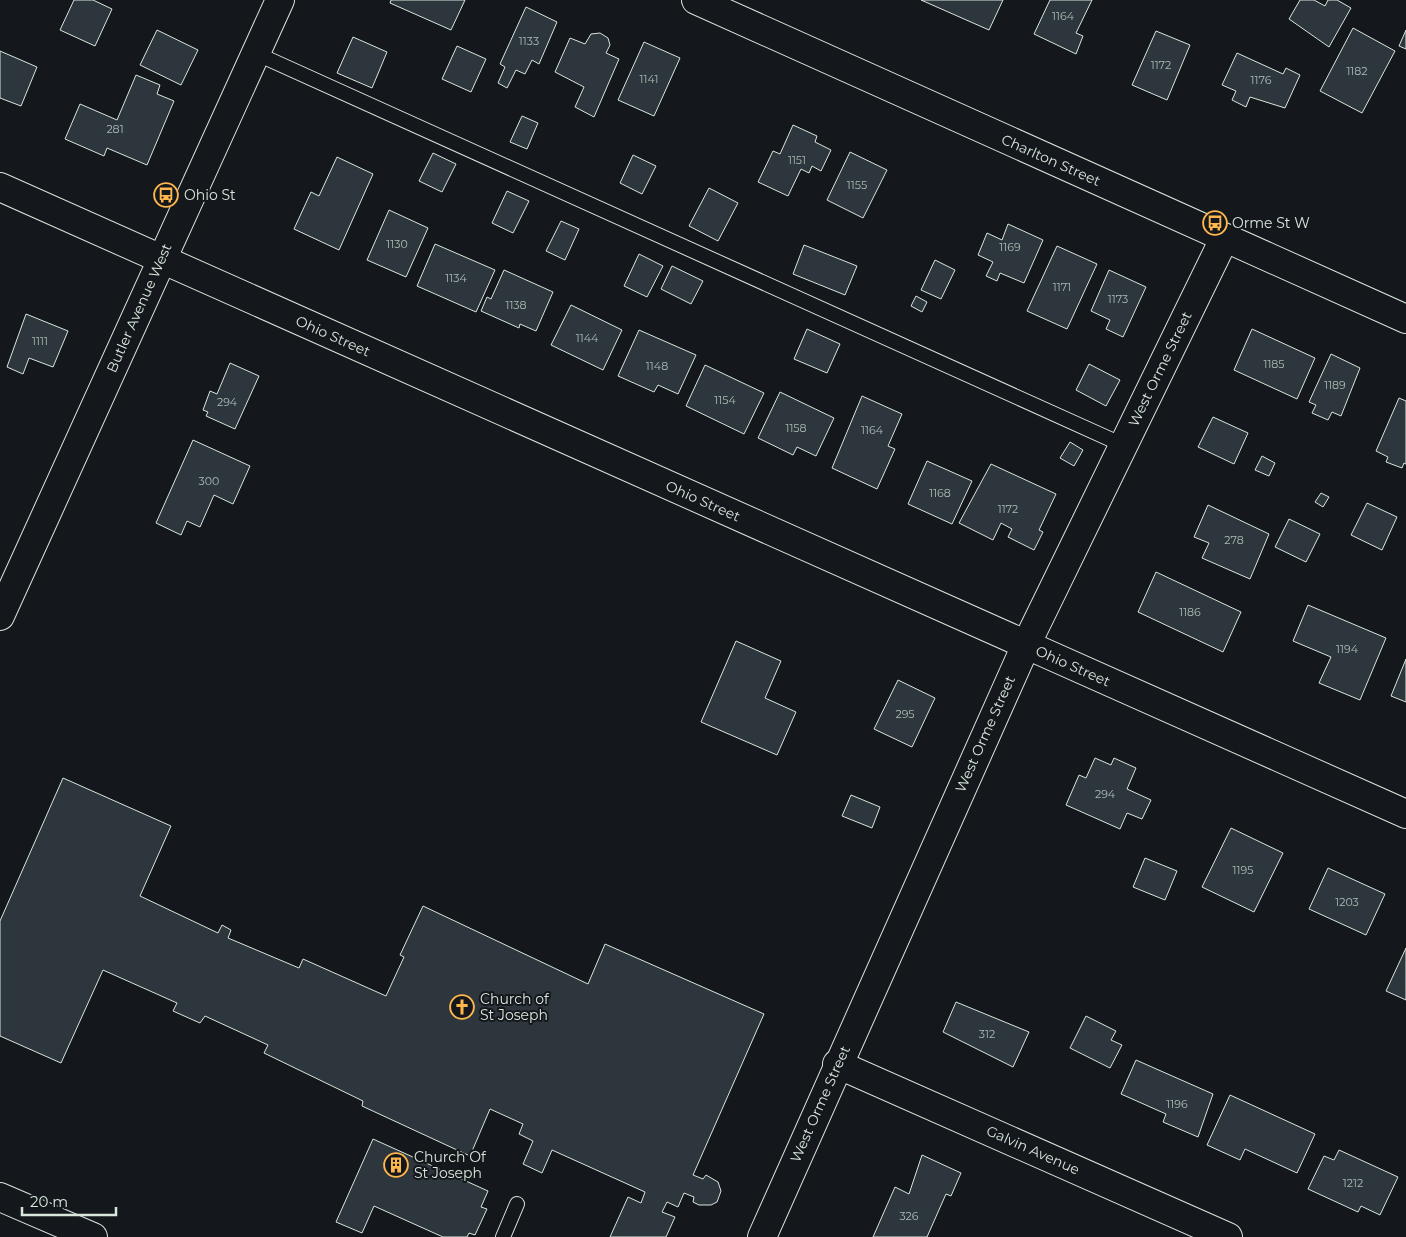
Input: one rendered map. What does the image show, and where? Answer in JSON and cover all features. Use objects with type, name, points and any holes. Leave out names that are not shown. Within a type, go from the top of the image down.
[{"type":"street","name":"Butler Avenue West","points":[[0,616],[280,0]]},
{"type":"street","name":"Charlton Street","points":[[696,0],[1406,319]]},
{"type":"street","name":"Ohio Street","points":[[0,187],[1406,814]]},
{"type":"street","name":"West Orme Street","points":[[762,1237],[1026,645],[1224,238]]},
{"type":"street","name":"Galvin Avenue","points":[[838,1064],[1228,1237]]},
{"type":"street","points":[[0,1196],[93,1237]]},
{"type":"lane","points":[[255,53],[1123,445]]},
{"type":"lane","points":[[503,1237],[517,1204]]},
{"type":"building","points":[[74,0],[93,0],[112,9],[95,46],[60,30]]},
{"type":"building","points":[[391,0],[465,0],[451,30],[390,3]]},
{"type":"building","points":[[921,0],[1003,0],[989,30]]},
{"type":"building","points":[[1050,0],[1092,0],[1076,33],[1083,36],[1076,54],[1034,34]]},
{"type":"building","points":[[1300,0],[1314,0],[1325,6],[1328,0],[1337,0],[1351,8],[1329,47],[1289,19]]},
{"type":"building","points":[[526,7],[557,22],[539,64],[532,60],[525,74],[516,70],[507,88],[498,83],[505,67],[500,64]]},
{"type":"building","points":[[1353,28],[1395,51],[1362,113],[1320,91]]},
{"type":"building","points":[[157,30],[198,50],[181,85],[140,65]]},
{"type":"building","points":[[1406,30],[1406,49],[1399,46]]},
{"type":"building","points":[[1156,31],[1190,45],[1167,100],[1132,85]]},
{"type":"building","points":[[600,33],[608,38],[610,45],[606,53],[619,59],[594,117],[575,107],[584,87],[555,72],[570,38],[585,44],[591,34]]},
{"type":"building","points":[[353,37],[387,52],[372,88],[337,73]]},
{"type":"building","points":[[644,42],[680,58],[654,116],[618,100]]},
{"type":"building","points":[[457,46],[486,59],[471,92],[442,79]]},
{"type":"building","points":[[0,51],[37,67],[21,106],[0,98]]},
{"type":"building","points":[[1237,53],[1283,74],[1286,68],[1300,75],[1285,108],[1250,97],[1246,107],[1232,100],[1236,91],[1222,85]]},
{"type":"building","points":[[136,75],[160,85],[157,94],[174,101],[147,165],[107,148],[104,156],[65,139],[80,104],[117,120]]},
{"type":"building","points":[[522,116],[538,123],[527,149],[510,142]]},
{"type":"building","points":[[793,125],[817,136],[815,142],[831,150],[821,171],[812,166],[809,173],[801,169],[788,196],[758,182],[773,151],[780,154]]},
{"type":"building","points":[[850,152],[887,170],[863,218],[827,200]]},
{"type":"building","points":[[433,153],[456,164],[442,192],[419,181]]},
{"type":"building","points":[[633,155],[656,166],[642,194],[620,183]]},
{"type":"building","points":[[337,157],[373,174],[339,250],[294,229],[311,192],[319,196]]},
{"type":"building","points":[[709,188],[738,203],[718,241],[689,226]]},
{"type":"building","points":[[507,191],[529,201],[513,233],[492,223]]},
{"type":"building","points":[[389,210],[428,228],[406,277],[367,260]]},
{"type":"building","points":[[561,221],[579,229],[565,260],[546,251]]},
{"type":"building","points":[[1008,224],[1043,240],[1024,283],[1000,273],[997,281],[986,276],[993,262],[978,255],[987,233],[1002,240]]},
{"type":"building","points":[[435,244],[495,270],[476,312],[417,286]]},
{"type":"building","points":[[804,245],[857,266],[845,295],[793,274]]},
{"type":"building","points":[[1057,246],[1097,264],[1067,329],[1027,311]]},
{"type":"building","points":[[639,254],[663,266],[647,297],[624,286]]},
{"type":"building","points":[[935,260],[955,270],[941,299],[921,290]]},
{"type":"building","points":[[672,266],[703,281],[691,304],[661,289]]},
{"type":"building","points":[[504,270],[553,292],[536,331],[520,324],[519,328],[481,311],[487,297],[491,299]]},
{"type":"building","points":[[1109,270],[1146,287],[1123,337],[1106,329],[1110,320],[1091,311]]},
{"type":"building","points":[[916,296],[927,302],[922,312],[911,306]]},
{"type":"building","points":[[571,305],[622,330],[603,370],[551,345]]},
{"type":"building","points":[[26,314],[68,331],[53,367],[29,358],[23,374],[7,367]]},
{"type":"building","points":[[807,329],[840,344],[827,373],[794,359]]},
{"type":"building","points":[[1252,329],[1315,358],[1297,399],[1234,370]]},
{"type":"building","points":[[639,330],[696,355],[678,394],[658,385],[654,392],[618,376]]},
{"type":"building","points":[[1331,354],[1360,368],[1341,416],[1332,412],[1328,420],[1312,413],[1316,405],[1309,402]]},
{"type":"building","points":[[230,363],[259,376],[235,429],[206,416],[208,412],[203,410],[210,391],[217,394]]},
{"type":"building","points":[[1089,364],[1120,380],[1106,406],[1076,390]]},
{"type":"building","points":[[705,365],[764,393],[744,434],[686,406]]},
{"type":"building","points":[[780,392],[834,418],[816,456],[797,447],[793,455],[758,438]]},
{"type":"building","points":[[862,396],[902,414],[888,446],[895,449],[877,489],[832,468]]},
{"type":"building","points":[[1399,398],[1406,401],[1406,464],[1404,463],[1402,468],[1386,462],[1388,457],[1376,451]]},
{"type":"building","points":[[1213,417],[1248,433],[1234,464],[1198,447]]},
{"type":"building","points":[[193,440],[250,466],[233,504],[214,495],[200,527],[187,521],[181,535],[156,523]]},
{"type":"building","points":[[1070,442],[1083,450],[1074,466],[1060,458]]},
{"type":"building","points":[[1262,456],[1275,463],[1269,476],[1255,470]]},
{"type":"building","points":[[927,461],[972,481],[952,524],[908,504]]},
{"type":"building","points":[[991,464],[1056,494],[1039,530],[1043,532],[1034,550],[1008,537],[1012,529],[1001,523],[993,540],[959,523]]},
{"type":"building","points":[[1321,493],[1329,497],[1323,507],[1315,502]]},
{"type":"building","points":[[1367,503],[1397,517],[1382,550],[1351,535]]},
{"type":"building","points":[[1208,505],[1269,534],[1250,579],[1202,558],[1209,543],[1194,537]]},
{"type":"building","points":[[1289,519],[1320,534],[1306,562],[1275,547]]},
{"type":"building","points":[[1156,572],[1241,612],[1223,652],[1138,612]]},
{"type":"building","points":[[1308,605],[1386,638],[1360,700],[1319,683],[1331,657],[1293,641]]},
{"type":"building","points":[[736,641],[781,661],[765,698],[796,712],[777,755],[701,722]]},
{"type":"building","points":[[1406,659],[1406,702],[1391,696]]},
{"type":"building","points":[[898,680],[935,698],[912,747],[874,729]]},
{"type":"building","points":[[1095,758],[1111,765],[1114,758],[1136,768],[1127,789],[1151,800],[1142,819],[1127,813],[1120,829],[1066,805],[1079,775],[1086,778]]},
{"type":"building","name":"Church of St Joseph","points":[[63,778],[171,826],[140,896],[218,933],[222,925],[231,930],[228,938],[299,968],[303,959],[386,996],[404,957],[400,955],[423,906],[588,984],[605,944],[764,1014],[693,1175],[703,1179],[706,1175],[718,1182],[721,1191],[717,1202],[711,1205],[699,1205],[693,1202],[694,1197],[684,1193],[678,1207],[667,1202],[662,1212],[675,1217],[666,1237],[610,1237],[628,1197],[641,1203],[645,1192],[552,1150],[542,1173],[523,1164],[533,1141],[519,1134],[523,1124],[490,1109],[470,1156],[362,1106],[363,1101],[264,1053],[268,1045],[205,1016],[200,1023],[173,1011],[177,1003],[103,970],[61,1063],[0,1036],[0,921]]},
{"type":"building","points":[[851,795],[880,807],[872,828],[842,816]]},
{"type":"building","points":[[1231,828],[1283,853],[1254,912],[1202,887]]},
{"type":"building","points":[[1145,858],[1177,871],[1165,900],[1133,887]]},
{"type":"building","points":[[1328,868],[1385,894],[1366,935],[1309,909]]},
{"type":"building","points":[[1406,948],[1406,1000],[1386,991]]},
{"type":"building","points":[[956,1002],[1029,1032],[1013,1067],[943,1032]]},
{"type":"building","points":[[1086,1016],[1116,1031],[1111,1040],[1122,1045],[1110,1068],[1070,1048]]},
{"type":"building","points":[[1136,1060],[1213,1094],[1198,1137],[1163,1122],[1166,1114],[1121,1094]]},
{"type":"building","points":[[1230,1095],[1315,1134],[1297,1173],[1245,1149],[1240,1160],[1207,1145]]},
{"type":"building","name":"Church Of St Joseph","points":[[373,1139],[488,1191],[481,1207],[487,1209],[475,1235],[469,1233],[467,1237],[443,1237],[374,1206],[362,1233],[336,1222]]},
{"type":"building","points":[[1339,1150],[1398,1177],[1380,1215],[1361,1206],[1358,1212],[1308,1189],[1324,1156],[1334,1160]]},
{"type":"building","points":[[922,1155],[961,1173],[951,1196],[946,1194],[927,1237],[873,1237],[895,1187],[909,1194]]},
{"type":"place","name":"Ohio St","points":[[166,195]]},
{"type":"place","name":"Orme St W","points":[[1215,223]]},
{"type":"place","name":"Church of St Joseph","points":[[462,1007]]},
{"type":"place","name":"Church Of St Joseph","points":[[396,1165]]}]
